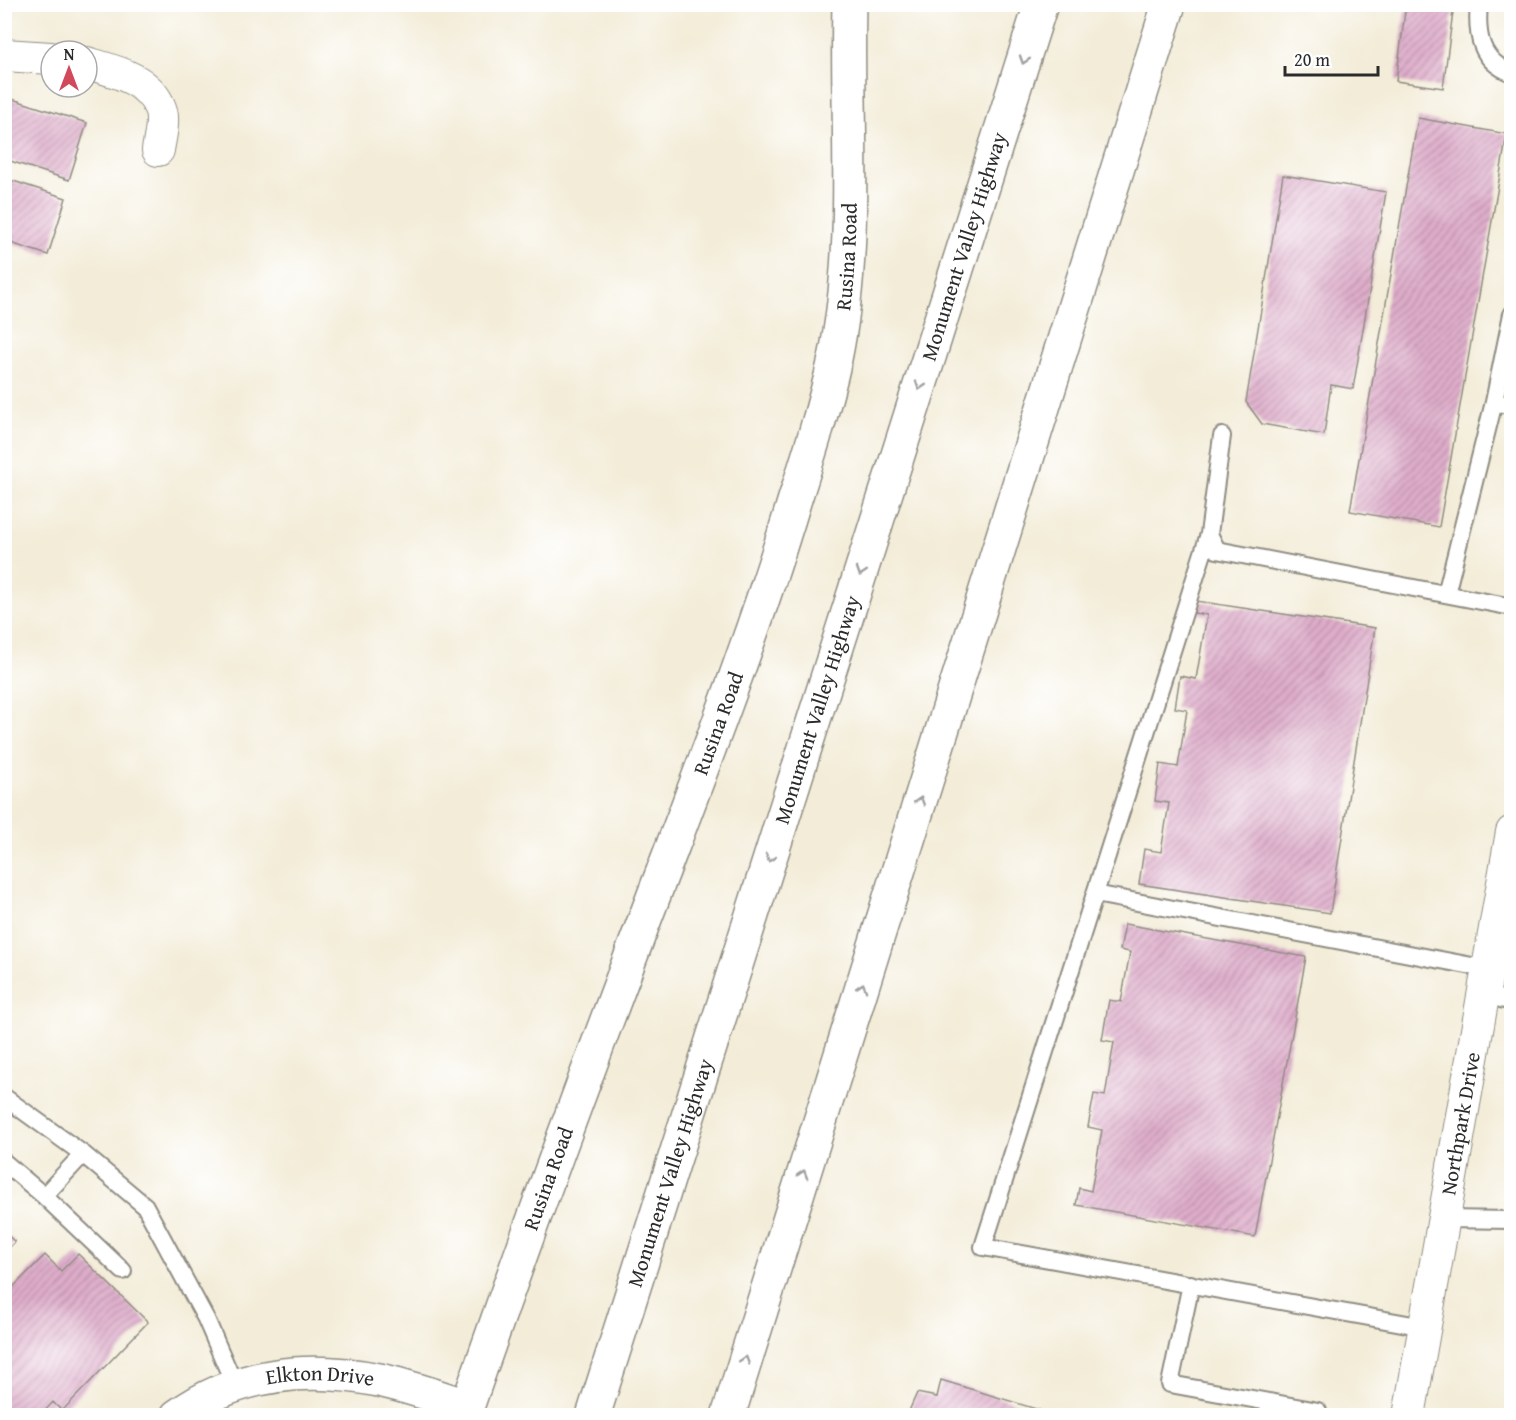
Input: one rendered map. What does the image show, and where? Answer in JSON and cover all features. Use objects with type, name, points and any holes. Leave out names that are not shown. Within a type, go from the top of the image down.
[{"type":"main road","name":"Rusina Road","points":[[465,1411],[611,1007],[720,720],[775,565],[819,423],[835,360],[846,295],[850,237],[849,4]]},
{"type":"main road","name":"Monument Valley Highway","points":[[593,1416],[1041,4]]},
{"type":"main road","points":[[728,1416],[1169,4]]},
{"type":"main road","name":"Elkton Drive","points":[[177,1416],[248,1380],[289,1373],[329,1372],[380,1380],[465,1411]]},
{"type":"street","points":[[4,55],[39,57]]},
{"type":"street","points":[[99,67],[133,78],[150,93],[160,108],[162,124],[158,150]]},
{"type":"street","name":"Northpark Drive","points":[[1409,1416],[1443,1219],[1494,988],[1512,832]]},
{"type":"lane","points":[[1479,4],[1478,21],[1482,49],[1501,69],[1512,73]]},
{"type":"lane","points":[[1446,594],[1494,402],[1512,314]]},
{"type":"lane","points":[[1494,402],[1512,406]]},
{"type":"lane","points":[[1222,436],[1209,534],[983,1247],[1424,1327]]},
{"type":"lane","points":[[1209,534],[1217,550],[1512,607]]},
{"type":"lane","points":[[1095,894],[1494,988]]},
{"type":"lane","points":[[4,1097],[83,1154],[145,1206],[206,1319],[235,1386]]},
{"type":"lane","points":[[44,1196],[83,1154]]},
{"type":"lane","points":[[4,1162],[44,1196],[123,1271]]},
{"type":"lane","points":[[1443,1219],[1512,1220]]},
{"type":"lane","points":[[1191,1284],[1170,1384],[1318,1411],[1318,1416]]},
{"type":"building","points":[[1406,4],[1454,4],[1443,88],[1396,81]]},
{"type":"building","points":[[6,97],[87,123],[69,180],[4,159]]},
{"type":"building","points":[[1418,118],[1507,134],[1439,527],[1350,511]]},
{"type":"building","points":[[1283,175],[1386,192],[1353,389],[1331,385],[1324,435],[1262,424],[1246,402]]},
{"type":"building","points":[[4,178],[66,198],[48,255],[4,241]]},
{"type":"building","points":[[1196,601],[1375,628],[1330,913],[1139,884],[1144,849],[1161,852],[1169,803],[1155,801],[1160,764],[1178,767],[1187,710],[1175,708],[1180,676],[1196,679],[1207,615],[1194,613]]},
{"type":"building","points":[[1125,924],[1306,957],[1255,1237],[1076,1205],[1079,1188],[1091,1191],[1102,1130],[1088,1127],[1094,1094],[1105,1096],[1114,1042],[1102,1040],[1109,1000],[1121,1002],[1130,952],[1120,950]]},
{"type":"building","points":[[1510,1119],[1512,1119],[1512,1145],[1506,1144]]},
{"type":"building","points":[[4,1232],[15,1242],[4,1252]]},
{"type":"building","points":[[78,1254],[148,1322],[62,1411],[53,1402],[40,1416],[4,1416],[4,1296],[45,1255],[61,1271]]},
{"type":"building","points":[[941,1380],[1056,1416],[927,1416],[909,1411],[917,1393],[937,1397]]}]
